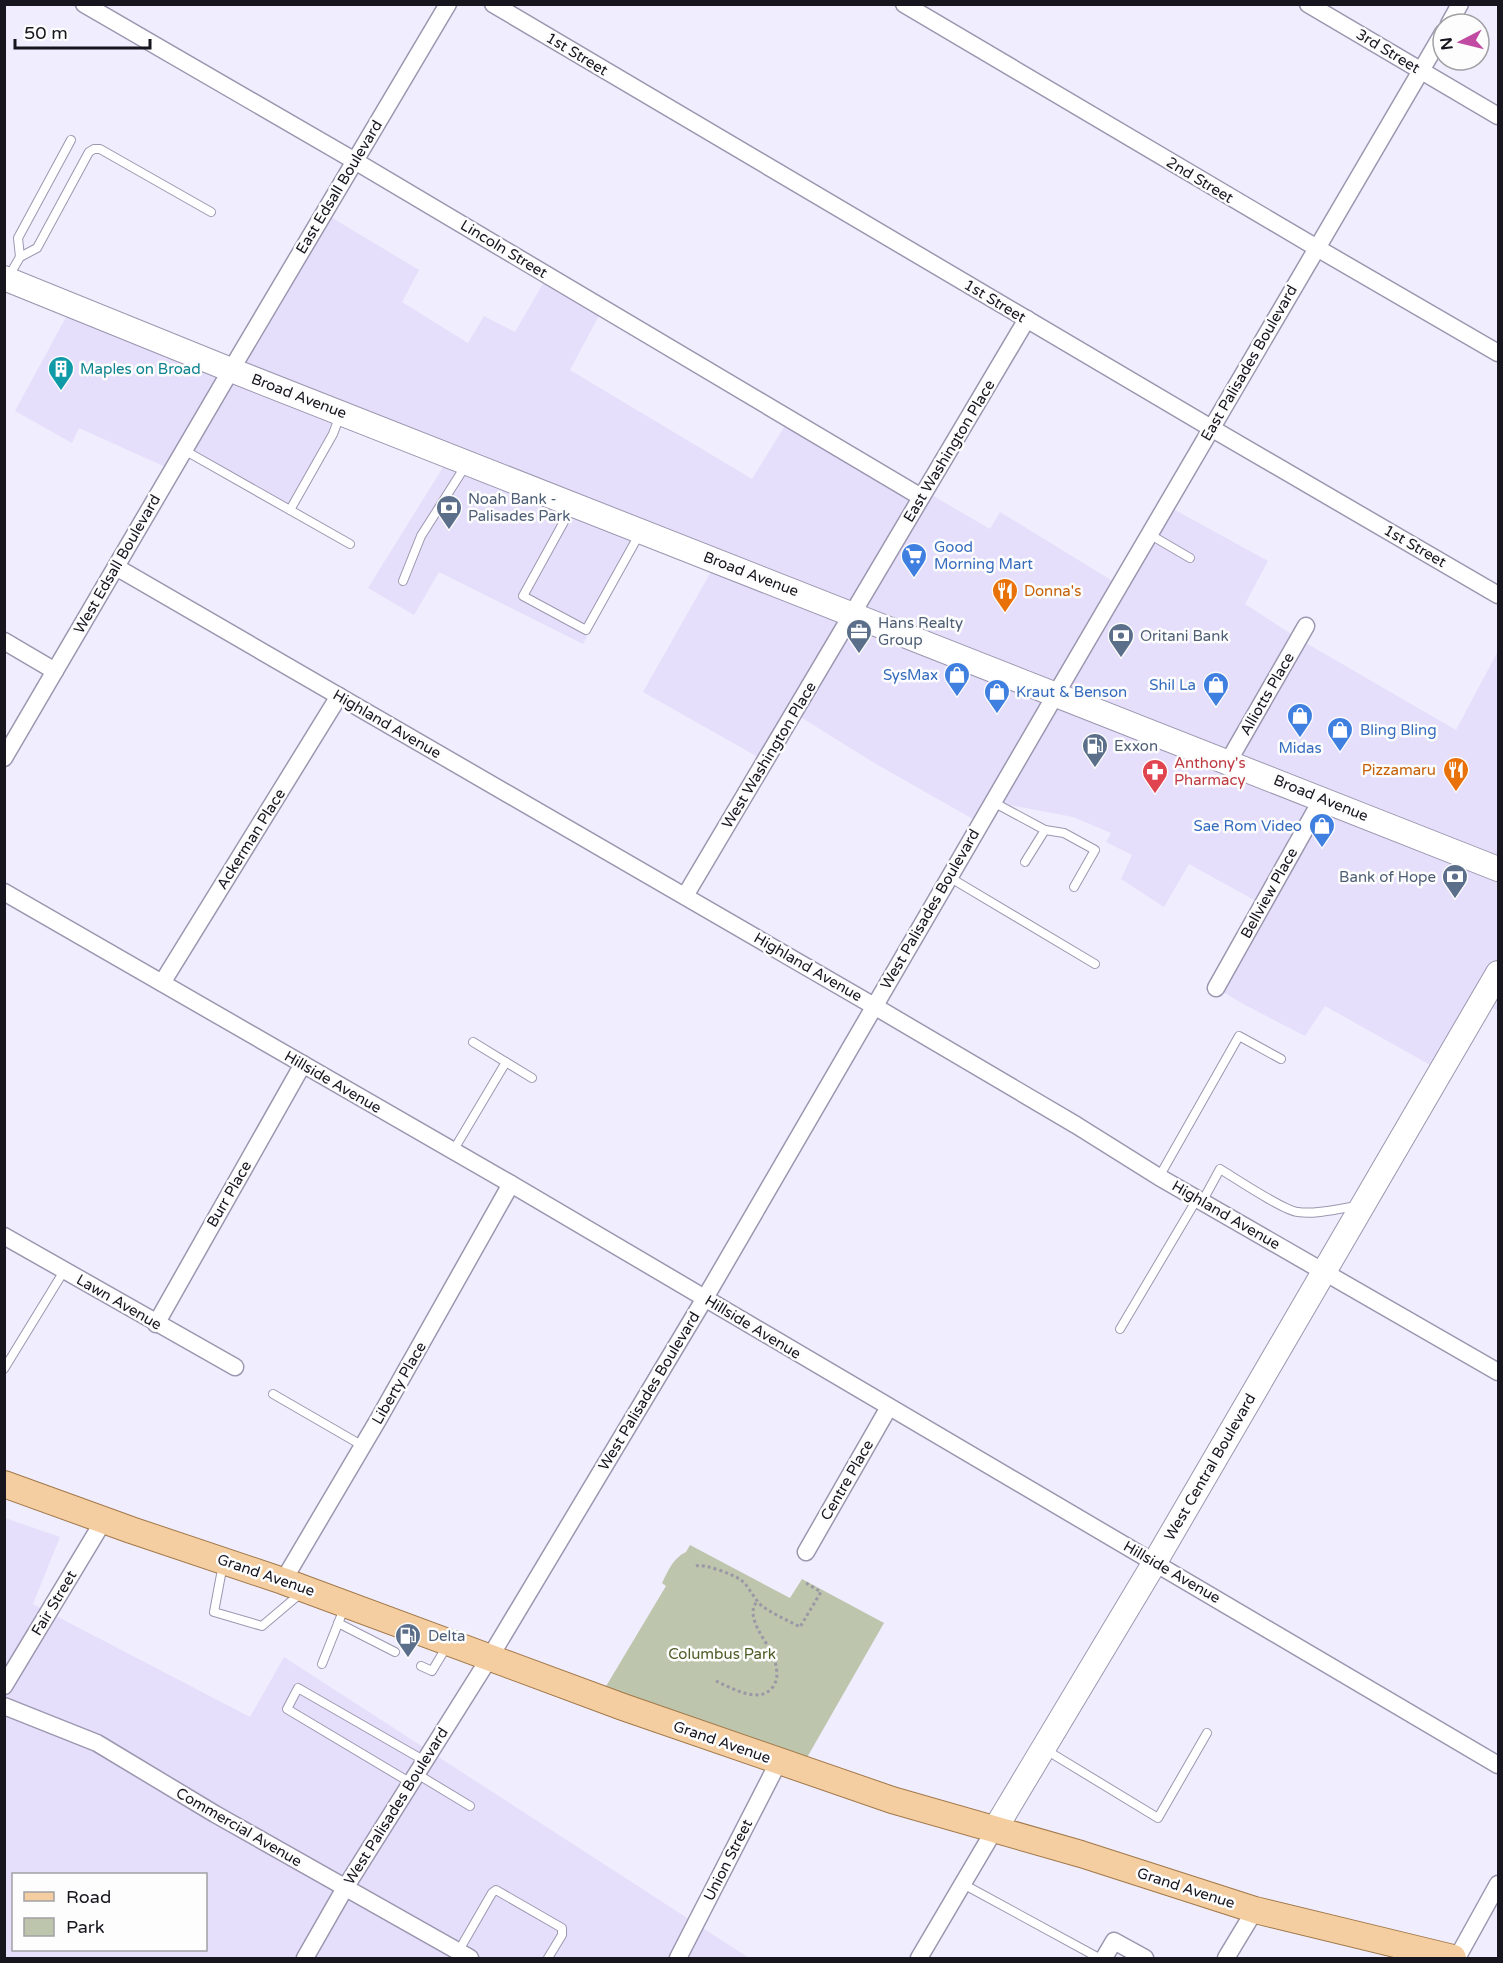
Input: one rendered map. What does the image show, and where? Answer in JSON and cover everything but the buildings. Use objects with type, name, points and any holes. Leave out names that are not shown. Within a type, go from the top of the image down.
[{"type":"main road","name":"Broad Avenue","points":[[6,279],[231,370],[853,613],[1498,869]]},
{"type":"main road","name":"West Central Boulevard","points":[[995,1829],[1155,1562],[1498,973]]},
{"type":"main road","name":"Grand Avenue","points":[[4,1484],[295,1585],[342,1613],[450,1642],[623,1707],[892,1800],[995,1829],[1256,1910],[1455,1959]]},
{"type":"street","name":"Lincoln Street","points":[[84,4],[355,161],[921,497]]},
{"type":"street","name":"East Edsall Boulevard","points":[[231,370],[448,4]]},
{"type":"street","name":"1st Street","points":[[494,4],[1498,595]]},
{"type":"street","name":"2nd Street","points":[[904,4],[1498,353]]},
{"type":"street","name":"3rd Street","points":[[1308,4],[1498,116]]},
{"type":"street","name":"East Palisades Boulevard","points":[[1056,694],[1431,54]]},
{"type":"street","name":"East Washington Place","points":[[853,613],[1026,319]]},
{"type":"street","name":"West Edsall Boulevard","points":[[4,758],[231,370]]},
{"type":"street","name":"Highland Avenue","points":[[116,567],[874,1006],[1076,1125],[1159,1177],[1498,1372]]},
{"type":"street","name":"West Washington Place","points":[[685,896],[853,613]]},
{"type":"street","name":"Alliotts Place","points":[[1228,762],[1306,626]]},
{"type":"street","points":[[4,641],[55,671]]},
{"type":"street","name":"West Palisades Boulevard","points":[[305,1959],[345,1888],[490,1657],[705,1298],[1056,694]]},
{"type":"street","name":"Ackerman Place","points":[[162,983],[339,696]]},
{"type":"street","name":"Bellview Place","points":[[1216,988],[1322,799]]},
{"type":"street","name":"Hillside Avenue","points":[[4,892],[705,1298],[1498,1765]]},
{"type":"street","name":"Burr Place","points":[[156,1324],[303,1064]]},
{"type":"street","name":"Liberty Place","points":[[295,1585],[363,1446],[511,1185]]},
{"type":"street","name":"Lawn Avenue","points":[[4,1236],[235,1367]]},
{"type":"street","name":"Centre Place","points":[[806,1552],[889,1407]]},
{"type":"street","name":"Fair Street","points":[[4,1686],[104,1520]]},
{"type":"street","name":"Commercial Avenue","points":[[4,1706],[97,1743],[464,1955]]},
{"type":"street","name":"Union Street","points":[[678,1959],[779,1761]]},
{"type":"street","name":"West Central Boulevard","points":[[919,1959],[995,1829]]},
{"type":"street","points":[[1455,1959],[1498,1884]]},
{"type":"street","points":[[1226,1959],[1256,1910]]},
{"type":"street","points":[[1104,1959],[1114,1941],[1145,1959]]},
{"type":"lane","points":[[20,257],[18,238],[70,140]]},
{"type":"lane","points":[[6,279],[20,257],[37,248],[89,152],[94,149],[100,149],[211,212]]},
{"type":"lane","points":[[290,510],[333,434],[341,413]]},
{"type":"lane","points":[[184,450],[350,544]]},
{"type":"lane","points":[[403,581],[421,536],[468,463]]},
{"type":"lane","points":[[573,504],[523,596],[585,630],[642,531]]},
{"type":"lane","points":[[1149,534],[1190,558]]},
{"type":"lane","points":[[992,802],[1045,830],[1064,833],[1095,850],[1074,887]]},
{"type":"lane","points":[[1025,862],[1045,830]]},
{"type":"lane","points":[[949,877],[1095,964]]},
{"type":"lane","points":[[1159,1177],[1239,1036],[1281,1059]]},
{"type":"lane","points":[[473,1042],[532,1078]]},
{"type":"lane","points":[[453,1151],[506,1062]]},
{"type":"lane","points":[[1120,1329],[1220,1169],[1295,1212],[1312,1213],[1362,1206]]},
{"type":"lane","points":[[4,1369],[64,1271]]},
{"type":"lane","points":[[273,1394],[363,1446]]},
{"type":"lane","points":[[223,1561],[214,1612],[262,1626],[295,1585]]},
{"type":"lane","points":[[322,1664],[342,1613],[395,1652]]},
{"type":"lane","points":[[421,1666],[432,1671],[450,1642]]},
{"type":"lane","points":[[417,1773],[286,1709],[298,1688],[417,1773],[470,1806]]},
{"type":"lane","points":[[1043,1749],[1158,1818],[1207,1733]]},
{"type":"lane","points":[[963,1884],[1099,1959]]},
{"type":"lane","points":[[464,1955],[492,1893],[496,1890],[562,1928],[562,1935],[548,1959]]},
{"type":"path","points":[[696,1566],[700,1564],[709,1566],[741,1580],[763,1607],[800,1627],[821,1592],[806,1583]]},
{"type":"path","points":[[716,1681],[738,1691],[757,1695],[766,1694],[774,1685],[777,1673],[774,1659],[753,1616],[753,1608],[757,1601]]},
{"type":"shaded area","points":[[324,213],[419,270],[402,302],[468,343],[484,316],[515,332],[548,275],[603,308],[570,370],[752,479],[789,419],[925,491],[990,529],[1000,512],[1119,585],[1166,505],[1268,561],[1245,604],[1299,639],[1456,730],[1498,651],[1498,1011],[1483,1001],[1441,1071],[1325,1006],[1305,1036],[1216,988],[1263,905],[1189,864],[1164,907],[1121,879],[1132,855],[1106,842],[1111,833],[1073,817],[993,802],[980,823],[876,764],[794,713],[765,761],[643,692],[717,561],[644,532],[583,644],[439,572],[414,615],[368,588],[450,456],[341,413],[290,510],[184,450],[172,470],[79,428],[72,443],[15,411],[72,306],[231,369]]},
{"type":"shaded area","points":[[5,1518],[60,1537],[33,1604],[250,1717],[284,1657],[749,1958],[5,1958]]},
{"type":"green space","name":"Columbus Park","points":[[690,1545],[790,1598],[802,1579],[884,1623],[801,1768],[599,1698],[666,1586],[662,1583],[674,1561],[686,1552]]},
{"type":"place","name":"Maples on Broad","points":[[61,392]]},
{"type":"place","name":"Noah Bank - Palisades Park","points":[[449,531]]},
{"type":"place","name":"Good Morning Mart","points":[[914,579]]},
{"type":"place","name":"Donna's","points":[[1005,614]]},
{"type":"place","name":"Hans Realty Group","points":[[859,655]]},
{"type":"place","name":"Oritani Bank","points":[[1121,659]]},
{"type":"place","name":"SysMax","points":[[957,698]]},
{"type":"place","name":"Shil La","points":[[1216,708]]},
{"type":"place","name":"Kraut & Benson","points":[[997,715]]},
{"type":"place","name":"Midas","points":[[1300,739]]},
{"type":"place","name":"Bling Bling","points":[[1340,753]]},
{"type":"place","name":"Exxon","points":[[1095,769]]},
{"type":"place","name":"Pizzamaru","points":[[1456,793]]},
{"type":"place","name":"Anthony's Pharmacy","points":[[1155,795]]},
{"type":"place","name":"Sae Rom Video","points":[[1322,849]]},
{"type":"place","name":"Bank of Hope","points":[[1455,900]]},
{"type":"place","name":"Delta","points":[[408,1659]]}]
